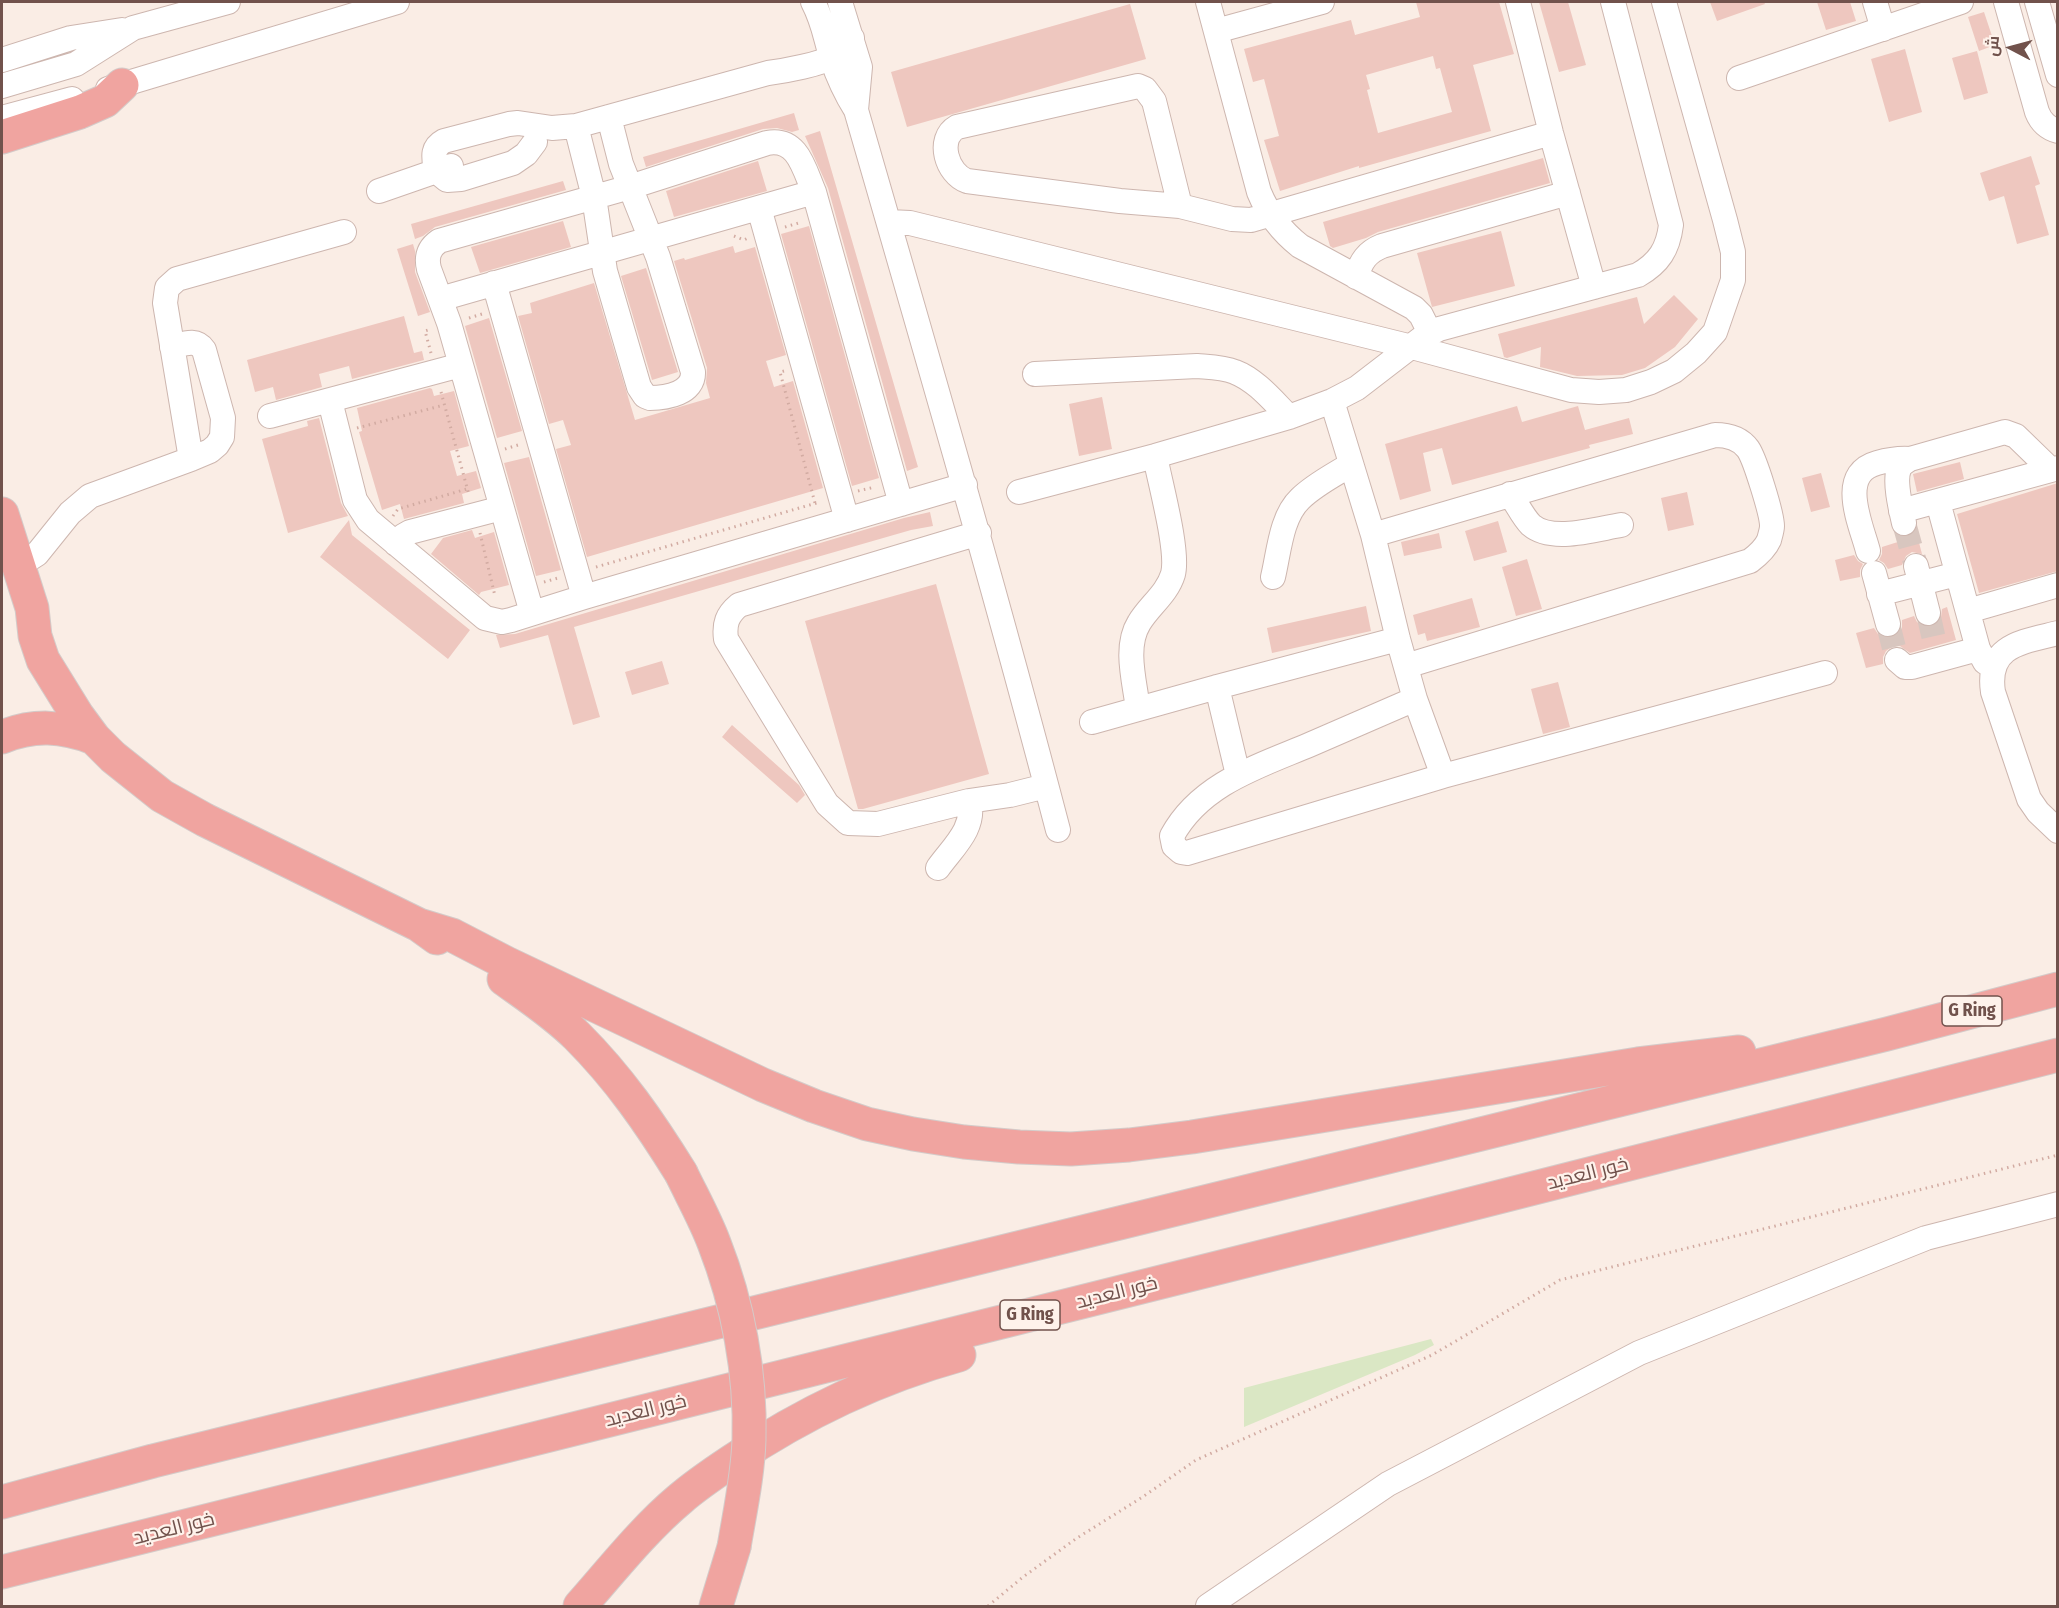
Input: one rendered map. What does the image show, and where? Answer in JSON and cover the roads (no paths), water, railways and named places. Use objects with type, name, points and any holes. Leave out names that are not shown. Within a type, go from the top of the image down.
[{"type":"highway","points":[[2,137],[105,101],[122,85]]},
{"type":"highway","points":[[2,514],[32,608],[37,643],[43,660],[94,738],[130,773],[162,796],[205,820],[419,925],[452,935],[752,1080],[814,1106],[867,1124],[964,1143],[1083,1148],[1129,1145],[1192,1137],[1638,1064],[1887,1034]]},
{"type":"highway","points":[[2,737],[36,727],[56,727],[94,738]]},
{"type":"highway","points":[[419,925],[445,944],[501,976],[540,1004],[577,1036],[614,1077],[652,1126],[681,1173],[714,1241],[730,1286],[742,1342],[749,1403],[749,1440],[734,1547],[717,1606]]},
{"type":"highway","name":"G Ring","points":[[2,1502],[164,1458],[1887,1034],[2058,989]]},
{"type":"highway","name":"خور العديد","points":[[2,1572],[2058,1055]]},
{"type":"highway","points":[[580,1606],[679,1499],[761,1442],[814,1410],[868,1385],[923,1365],[1218,1286],[1349,1235]]},
{"type":"street","points":[[2,60],[71,38],[133,28],[228,2]]},
{"type":"street","points":[[2,118],[122,85],[397,2]]},
{"type":"street","points":[[813,2],[823,20],[832,58],[856,110],[979,533],[1058,830]]},
{"type":"street","points":[[768,73],[780,63],[797,58],[812,41],[813,2]]},
{"type":"street","points":[[840,2],[860,67],[856,110]]},
{"type":"street","points":[[1208,2],[1258,192],[1271,216],[1279,227],[1300,246],[1414,308],[1421,315],[1421,340]]},
{"type":"street","points":[[1216,31],[1322,2]]},
{"type":"street","points":[[1518,2],[1551,133],[1594,287]]},
{"type":"street","points":[[1019,492],[1289,417],[1332,401],[1357,388],[1421,340],[1449,326],[1638,275],[1652,267],[1662,255],[1669,241],[1671,225],[1613,2]]},
{"type":"street","points":[[889,222],[910,223],[1421,340],[1571,390],[1599,392],[1626,390],[1674,371],[1696,354],[1715,332],[1733,280],[1733,252],[1664,2]]},
{"type":"street","points":[[1875,2],[1882,29]]},
{"type":"street","points":[[2006,2],[2040,120],[2049,128],[2058,131]]},
{"type":"street","points":[[2037,2],[2058,75]]},
{"type":"street","points":[[1739,78],[1947,4]]},
{"type":"street","points":[[2,86],[76,64],[133,28]]},
{"type":"street","points":[[576,126],[552,128],[518,123],[508,124],[444,141],[434,151],[436,171],[447,180],[461,179],[513,164],[526,154],[535,142],[576,126],[768,73],[832,58],[845,49],[852,38]]},
{"type":"street","points":[[2,54],[27,52]]},
{"type":"street","points":[[1180,206],[1154,101],[1145,89],[1138,86],[957,127],[946,139],[950,169],[967,182],[1180,206],[1242,220],[1271,216],[1551,133]]},
{"type":"street","points":[[576,126],[594,197],[605,272],[642,392],[645,396],[655,398],[684,390],[692,383],[693,372],[652,239],[621,164],[609,117]]},
{"type":"street","points":[[532,614],[449,323],[427,262],[430,250],[440,241],[630,187],[774,142],[782,142],[795,150],[814,192],[897,493]]},
{"type":"street","points":[[379,191],[436,171]]},
{"type":"street","points":[[440,299],[814,192]]},
{"type":"street","points":[[1356,277],[1366,255],[1382,246],[1568,193]]},
{"type":"street","points":[[759,208],[847,520]]},
{"type":"street","points":[[191,459],[164,296],[167,288],[177,279],[344,232]]},
{"type":"street","points":[[494,283],[584,597]]},
{"type":"street","points":[[18,566],[37,554],[70,513],[90,496],[191,459],[210,451],[217,445],[222,437],[223,418],[202,346],[193,342],[172,347]]},
{"type":"street","points":[[270,416],[461,365]]},
{"type":"street","points":[[1035,374],[1214,367],[1234,371],[1250,381],[1289,417]]},
{"type":"street","points":[[330,400],[355,500],[362,514],[485,618],[502,622],[847,520],[897,493],[965,485]]},
{"type":"street","points":[[1332,401],[1373,535],[1415,699],[1443,776]]},
{"type":"street","points":[[2004,432],[2016,436],[2054,469],[1938,502],[1903,517],[1898,472],[1901,465],[1910,459],[2004,432]]},
{"type":"street","points":[[1373,535],[1702,438],[1728,435],[1740,441],[1749,450],[1770,513],[1772,527],[1769,540],[1761,552],[1750,561],[1407,666]]},
{"type":"street","points":[[1138,709],[1132,658],[1133,636],[1139,622],[1169,583],[1175,557],[1155,456]]},
{"type":"street","points":[[1888,624],[1854,496],[1856,480],[1861,471],[1869,465],[1897,458],[1910,459]]},
{"type":"street","points":[[1273,577],[1291,510],[1308,492],[1350,465]]},
{"type":"street","points":[[1510,494],[1529,523],[1543,533],[1557,535],[1621,525]]},
{"type":"street","points":[[1938,502],[1968,611],[1985,658],[1993,692],[2022,784],[2037,813],[2058,831]]},
{"type":"street","points":[[388,538],[403,536],[410,532],[502,508]]},
{"type":"street","points":[[979,533],[738,605],[726,620],[726,639],[827,804],[838,816],[848,822],[878,824],[969,801],[1011,795],[1046,786]]},
{"type":"street","points":[[1874,573],[1957,574]]},
{"type":"street","points":[[1918,574],[1928,613]]},
{"type":"street","points":[[1968,611],[2058,585]]},
{"type":"street","points":[[1897,660],[1901,665],[1908,667],[1938,654],[1985,658],[1999,655],[2009,647],[2058,633]]},
{"type":"street","points":[[1092,722],[1398,639]]},
{"type":"street","points":[[1415,699],[1238,775],[1210,792],[1182,820],[1172,841],[1177,850],[1187,853],[1443,776],[1825,674]]},
{"type":"street","points":[[1217,687],[1238,775]]},
{"type":"street","points":[[938,868],[969,826],[971,811],[969,801]]},
{"type":"street","points":[[1208,1606],[1388,1484],[1639,1353],[1926,1238],[2058,1204]]},
{"type":"tunnel","points":[[1904,523],[1916,566]]},
{"type":"tunnel","points":[[1928,613],[1936,648]]},
{"type":"tunnel","points":[[1888,624],[1897,660]]}]
